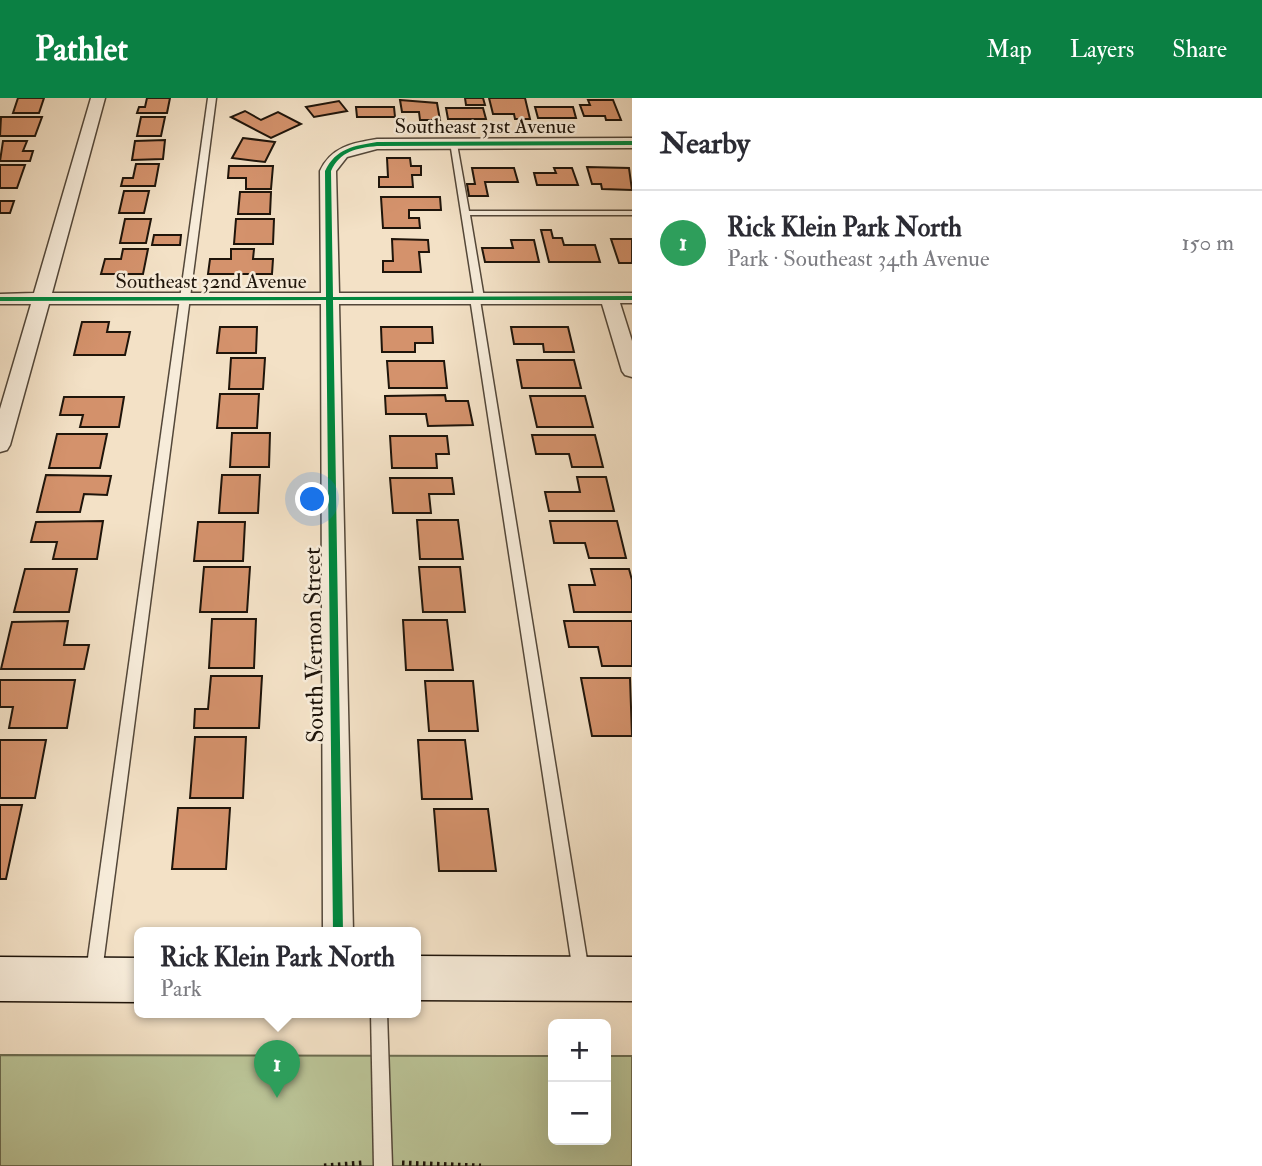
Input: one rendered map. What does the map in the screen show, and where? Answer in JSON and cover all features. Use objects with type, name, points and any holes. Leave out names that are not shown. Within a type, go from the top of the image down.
[{"type":"main road","points":[[421,978],[632,979]]},
{"type":"main road","points":[[0,979],[134,979]]},
{"type":"street","points":[[0,445],[98,98]]},
{"type":"street","name":"Southeast 31st Avenue","points":[[340,153],[357,146],[377,144],[632,144]]},
{"type":"street","name":"South Vernon Street","points":[[338,927],[328,171],[331,161],[340,153]]},
{"type":"street","points":[[609,298],[632,371]]},
{"type":"street","name":"Southeast 32nd Avenue","points":[[0,299],[632,298]]},
{"type":"lane","points":[[93,979],[212,98]]},
{"type":"lane","points":[[453,144],[583,979]]},
{"type":"lane","points":[[465,213],[632,213]]},
{"type":"lane","points":[[379,1018],[383,1166]]},
{"type":"green space","points":[[0,1055],[548,1056],[548,1145],[611,1145],[611,1056],[632,1056],[632,1166],[0,1166]]},
{"type":"building","points":[[18,98],[44,98],[39,113],[13,113]]},
{"type":"building","points":[[147,98],[170,98],[167,113],[137,113],[139,107],[145,107]]},
{"type":"building","points":[[465,98],[483,98],[485,105],[466,105]]},
{"type":"building","points":[[489,98],[525,98],[530,119],[515,119],[514,114],[493,114]]},
{"type":"building","points":[[400,100],[437,103],[440,120],[420,120],[419,112],[402,112]]},
{"type":"building","points":[[588,100],[613,100],[621,120],[606,120],[605,116],[584,116],[580,105],[590,105]]},
{"type":"building","points":[[339,101],[347,111],[314,117],[306,107]]},
{"type":"building","points":[[356,107],[394,107],[395,117],[357,117]]},
{"type":"building","points":[[535,107],[573,107],[576,118],[538,118]]},
{"type":"building","points":[[446,108],[483,108],[486,119],[448,119]]},
{"type":"building","points":[[245,111],[261,120],[278,112],[301,124],[271,138],[231,117]]},
{"type":"building","points":[[1,117],[42,117],[35,136],[0,136]]},
{"type":"building","points":[[141,117],[165,117],[161,136],[137,136]]},
{"type":"building","points":[[243,138],[275,142],[265,162],[232,158]]},
{"type":"building","points":[[165,140],[163,159],[132,160],[135,141]]},
{"type":"building","points":[[3,141],[27,141],[23,151],[33,151],[30,161],[0,161]]},
{"type":"building","points":[[387,158],[410,158],[411,166],[421,166],[421,175],[412,175],[413,187],[379,187],[379,177],[388,177]]},
{"type":"building","points":[[136,164],[159,164],[155,186],[121,186],[123,178],[133,178]]},
{"type":"building","points":[[0,165],[25,165],[17,188],[0,188]]},
{"type":"building","points":[[229,166],[273,166],[271,189],[246,189],[246,178],[228,178]]},
{"type":"building","points":[[587,167],[629,168],[632,190],[602,189],[601,184],[592,184]]},
{"type":"building","points":[[472,168],[514,168],[518,182],[485,182],[488,196],[469,196],[467,184],[475,184]]},
{"type":"building","points":[[554,168],[572,168],[578,185],[537,185],[534,173],[556,173]]},
{"type":"building","points":[[124,191],[149,191],[144,213],[119,213]]},
{"type":"building","points":[[240,192],[271,192],[270,214],[238,214]]},
{"type":"building","points":[[381,197],[440,197],[441,210],[409,210],[409,218],[419,218],[420,228],[383,228]]},
{"type":"building","points":[[0,201],[14,201],[10,213],[0,213]]},
{"type":"building","points":[[125,219],[151,219],[146,243],[120,243]]},
{"type":"building","points":[[236,219],[274,219],[273,244],[234,244]]},
{"type":"building","points":[[541,230],[551,230],[553,238],[562,238],[564,245],[595,245],[600,262],[549,262]]},
{"type":"building","points":[[154,235],[181,235],[180,245],[152,245]]},
{"type":"building","points":[[392,239],[428,240],[429,252],[419,252],[421,272],[383,272],[383,261],[393,261]]},
{"type":"building","points":[[611,239],[632,239],[632,263],[619,263]]},
{"type":"building","points":[[511,240],[534,240],[539,262],[485,262],[482,248],[513,248]]},
{"type":"building","points":[[123,249],[148,249],[143,274],[101,274],[105,259],[121,259]]},
{"type":"building","points":[[231,249],[254,249],[253,259],[273,259],[272,274],[208,274],[210,259],[231,259]]},
{"type":"building","points":[[82,322],[109,322],[107,332],[130,332],[125,355],[74,355]]},
{"type":"building","points":[[220,327],[257,327],[256,353],[217,353]]},
{"type":"building","points":[[381,327],[432,327],[433,343],[415,343],[415,352],[382,352]]},
{"type":"building","points":[[511,327],[568,327],[574,352],[544,352],[543,344],[514,344]]},
{"type":"building","points":[[231,358],[265,358],[263,389],[229,389]]},
{"type":"building","points":[[517,360],[574,360],[581,388],[522,388]]},
{"type":"building","points":[[387,361],[444,361],[447,388],[389,388]]},
{"type":"building","points":[[220,394],[259,394],[257,428],[217,428]]},
{"type":"building","points":[[445,395],[446,401],[468,401],[473,425],[428,426],[426,414],[386,414],[385,396]]},
{"type":"building","points":[[530,396],[585,396],[593,427],[537,427]]},
{"type":"building","points":[[64,397],[124,397],[119,427],[80,427],[83,415],[60,415]]},
{"type":"building","points":[[232,433],[270,433],[269,467],[230,467]]},
{"type":"building","points":[[57,434],[107,434],[100,468],[49,468]]},
{"type":"building","points":[[532,435],[595,435],[603,467],[572,467],[569,454],[536,454]]},
{"type":"building","points":[[390,436],[447,436],[449,454],[436,454],[437,468],[392,468]]},
{"type":"building","points":[[46,475],[111,476],[107,495],[84,494],[80,512],[37,512]]},
{"type":"building","points":[[222,475],[260,475],[258,513],[219,513]]},
{"type":"building","points":[[577,477],[606,477],[614,511],[549,511],[545,492],[580,492]]},
{"type":"building","points":[[390,478],[452,478],[454,494],[429,494],[431,513],[393,513]]},
{"type":"building","points":[[417,520],[458,520],[463,559],[420,559]]},
{"type":"building","points":[[103,521],[97,559],[53,559],[57,542],[31,542],[36,522]]},
{"type":"building","points":[[550,521],[617,521],[626,558],[589,558],[585,543],[554,543]]},
{"type":"building","points":[[198,522],[245,522],[243,561],[194,561]]},
{"type":"building","points":[[204,567],[250,567],[247,612],[200,612]]},
{"type":"building","points":[[419,567],[460,567],[465,612],[423,612]]},
{"type":"building","points":[[25,569],[77,569],[69,612],[14,612]]},
{"type":"building","points":[[591,569],[629,569],[632,580],[632,612],[574,612],[569,585],[595,585]]},
{"type":"building","points":[[212,619],[256,619],[254,668],[209,668]]},
{"type":"building","points":[[403,620],[447,620],[453,670],[406,670]]},
{"type":"building","points":[[68,621],[64,645],[89,645],[84,669],[1,669],[12,622]]},
{"type":"building","points":[[564,621],[632,621],[632,666],[602,666],[598,647],[569,647]]},
{"type":"building","points":[[211,676],[262,676],[259,728],[194,728],[195,709],[208,709]]},
{"type":"building","points":[[581,678],[630,678],[632,736],[592,736]]},
{"type":"building","points":[[0,680],[75,680],[67,728],[9,728],[13,707],[0,707]]},
{"type":"building","points":[[425,681],[473,681],[478,731],[429,731]]},
{"type":"building","points":[[195,737],[246,737],[243,798],[190,798]]},
{"type":"building","points":[[0,740],[46,740],[35,798],[0,798]]},
{"type":"building","points":[[418,740],[465,740],[472,799],[422,799]]},
{"type":"building","points":[[0,805],[22,805],[6,879],[0,879]]},
{"type":"building","points":[[178,808],[230,808],[226,869],[172,869]]},
{"type":"building","points":[[434,809],[488,809],[496,871],[439,871]]},
{"type":"cycle path","points":[[338,927],[328,171],[336,158],[347,150],[377,144],[632,143]]},
{"type":"cycle path","points":[[0,299],[632,298]]},
{"type":"place","name":"Rick Klein Park North","points":[[277,1098]]}]
